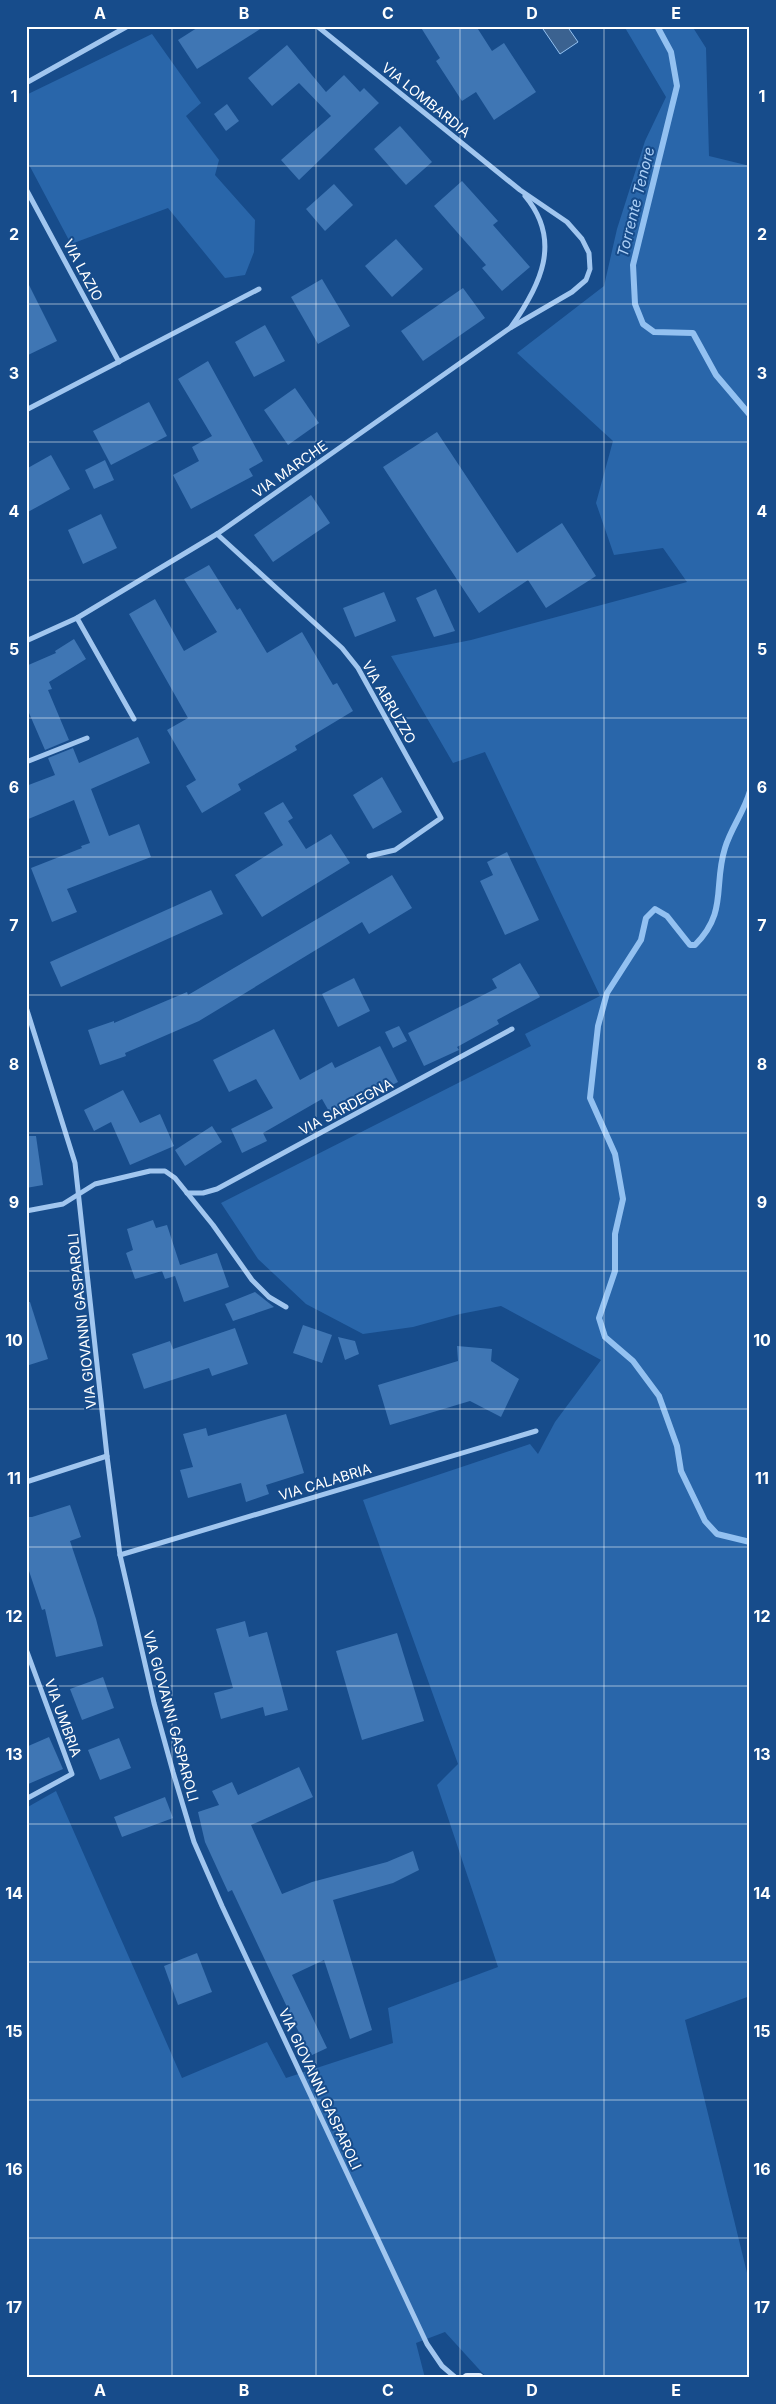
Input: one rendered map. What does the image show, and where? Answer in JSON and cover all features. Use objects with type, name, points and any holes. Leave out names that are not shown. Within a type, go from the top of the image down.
[{"type":"street","points":[[26,83],[128,26]]},
{"type":"street","name":"VIA LOMBARDIA","points":[[317,26],[520,190]]},
{"type":"street","name":"VIA LAZIO","points":[[26,189],[119,362]]},
{"type":"street","name":"VIA MARCHE","points":[[510,328],[531,299],[541,275],[545,252],[542,229],[534,207],[520,190]]},
{"type":"street","name":"VIA MARCHE","points":[[26,641],[77,618],[217,534],[510,328],[572,292],[586,280],[590,269],[589,253],[582,239],[567,222],[520,190]]},
{"type":"street","points":[[26,410],[259,289]]},
{"type":"street","name":"VIA ABRUZZO","points":[[217,534],[342,648],[358,668],[441,818],[396,850],[369,856]]},
{"type":"street","points":[[77,618],[134,719]]},
{"type":"street","points":[[26,762],[87,738]]},
{"type":"street","name":"VIA GIOVANNI GASPAROLI","points":[[26,1007],[75,1163],[80,1194],[107,1456],[120,1554],[154,1703],[194,1842],[222,1906],[427,2344],[442,2366],[456,2378]]},
{"type":"street","name":"VIA SARDEGNA","points":[[187,1193],[203,1193],[217,1189],[512,1030]]},
{"type":"street","points":[[26,1211],[63,1204],[96,1184],[150,1171],[165,1171],[175,1178],[187,1193],[252,1280],[269,1297],[286,1307]]},
{"type":"street","name":"VIA CALABRIA","points":[[120,1554],[536,1431]]},
{"type":"street","points":[[26,1482],[107,1456]]},
{"type":"street","name":"VIA UMBRIA","points":[[26,1649],[72,1774],[26,1799]]},
{"type":"street","points":[[467,2378],[479,2378]]},
{"type":"shaded area","points":[[541,26],[567,26],[578,42],[560,54]]},
{"type":"shaded area","points":[[624,26],[692,26],[706,48],[709,156],[750,166],[750,1996],[685,2020],[750,2285],[750,2378],[487,2378],[445,2332],[416,2343],[425,2378],[26,2378],[26,1808],[56,1791],[182,2078],[267,2042],[286,2078],[393,2043],[388,2008],[498,1967],[437,1785],[458,1764],[363,1500],[530,1444],[538,1454],[555,1422],[601,1360],[501,1306],[460,1314],[413,1327],[363,1334],[306,1304],[258,1259],[221,1203],[531,1046],[525,1034],[600,996],[485,752],[453,763],[391,656],[471,640],[687,582],[663,548],[614,555],[596,503],[613,441],[517,353],[604,286],[617,229],[645,141],[666,97]]},
{"type":"shaded area","points":[[152,34],[201,103],[186,116],[219,160],[215,175],[255,220],[254,252],[245,275],[225,278],[168,208],[71,244],[26,159],[26,95]]},
{"type":"building","points":[[200,26],[265,26],[197,69],[178,40]]},
{"type":"building","points":[[420,26],[476,26],[492,51],[504,43],[536,92],[494,120],[476,92],[462,101],[436,61],[440,58]]},
{"type":"building","points":[[287,45],[326,92],[344,75],[360,92],[364,88],[379,103],[299,180],[281,160],[331,116],[299,83],[272,106],[248,78]]},
{"type":"building","points":[[227,104],[239,121],[226,131],[214,114]]},
{"type":"building","points":[[400,126],[432,162],[406,185],[374,149]]},
{"type":"building","points":[[462,181],[498,221],[493,225],[530,267],[502,291],[482,268],[486,265],[434,206]]},
{"type":"building","points":[[334,184],[353,205],[325,231],[306,209]]},
{"type":"building","points":[[396,239],[423,269],[392,297],[365,266]]},
{"type":"building","points":[[26,279],[57,341],[26,356]]},
{"type":"building","points":[[322,279],[350,326],[318,344],[291,297]]},
{"type":"building","points":[[463,288],[485,318],[423,361],[401,331]]},
{"type":"building","points":[[265,325],[285,361],[254,377],[235,342]]},
{"type":"building","points":[[208,361],[263,461],[249,469],[253,476],[191,509],[173,475],[199,461],[192,447],[212,436],[178,379]]},
{"type":"building","points":[[295,388],[319,423],[288,445],[264,410]]},
{"type":"building","points":[[149,402],[167,436],[111,465],[93,431]]},
{"type":"building","points":[[437,432],[517,553],[562,523],[596,576],[546,608],[528,580],[479,613],[383,467]]},
{"type":"building","points":[[51,455],[70,489],[26,513],[26,469]]},
{"type":"building","points":[[105,460],[114,480],[94,489],[85,470]]},
{"type":"building","points":[[311,495],[330,523],[273,562],[254,535]]},
{"type":"building","points":[[101,514],[117,548],[83,564],[68,530]]},
{"type":"building","points":[[209,565],[237,610],[240,608],[267,653],[302,632],[333,685],[337,683],[353,711],[295,746],[297,750],[238,784],[241,790],[202,813],[186,786],[196,780],[167,730],[188,718],[129,614],[155,599],[184,651],[217,632],[184,579]]},
{"type":"building","points":[[436,589],[455,631],[434,637],[416,598]]},
{"type":"building","points":[[384,592],[396,621],[355,637],[343,608]]},
{"type":"building","points":[[74,639],[86,659],[49,682],[52,689],[48,690],[69,740],[45,750],[26,706],[26,666],[56,653],[55,651]]},
{"type":"building","points":[[138,737],[150,763],[91,789],[109,836],[139,824],[151,857],[67,889],[77,912],[52,922],[31,868],[90,843],[74,800],[26,820],[26,786],[55,775],[48,758],[73,748],[79,763]]},
{"type":"building","points":[[382,777],[402,812],[373,829],[353,795]]},
{"type":"building","points":[[283,802],[293,818],[288,821],[306,849],[331,834],[350,863],[262,917],[235,875],[283,845],[264,813]]},
{"type":"building","points":[[507,852],[539,920],[505,935],[480,881],[493,875],[487,862]]},
{"type":"building","points":[[392,875],[412,908],[369,934],[362,922],[199,1021],[125,1053],[126,1056],[100,1065],[88,1030],[114,1021],[114,1023],[187,992],[188,995]]},
{"type":"building","points":[[211,890],[223,914],[61,987],[50,962]]},
{"type":"building","points":[[520,963],[540,997],[497,1020],[499,1024],[457,1047],[459,1050],[424,1066],[408,1033],[497,988],[492,979]]},
{"type":"building","points":[[354,978],[370,1011],[338,1027],[322,994]]},
{"type":"building","points":[[399,1026],[407,1041],[393,1048],[385,1032]]},
{"type":"building","points":[[274,1029],[300,1080],[332,1062],[335,1068],[380,1046],[398,1082],[372,1095],[370,1090],[330,1113],[322,1099],[263,1133],[267,1141],[242,1153],[231,1129],[273,1108],[256,1079],[229,1092],[213,1060]]},
{"type":"building","points":[[123,1090],[140,1123],[160,1114],[174,1146],[130,1165],[111,1122],[94,1131],[84,1110]]},
{"type":"building","points":[[212,1126],[222,1142],[185,1166],[175,1150]]},
{"type":"building","points":[[26,1136],[36,1136],[43,1185],[26,1188]]},
{"type":"building","points":[[153,1220],[156,1228],[167,1225],[180,1265],[217,1253],[229,1287],[184,1302],[175,1276],[165,1279],[162,1271],[135,1279],[126,1253],[133,1250],[127,1229]]},
{"type":"building","points":[[255,1292],[274,1307],[233,1321],[225,1304]]},
{"type":"building","points":[[26,1302],[30,1302],[48,1359],[26,1366]]},
{"type":"building","points":[[303,1325],[332,1335],[322,1363],[293,1353]]},
{"type":"building","points":[[235,1328],[248,1364],[212,1376],[209,1368],[144,1389],[132,1354],[170,1341],[173,1349]]},
{"type":"building","points":[[338,1337],[355,1341],[359,1354],[345,1360]]},
{"type":"building","points":[[457,1346],[492,1349],[491,1361],[519,1379],[501,1417],[470,1401],[390,1425],[378,1385],[458,1361]]},
{"type":"building","points":[[286,1414],[304,1473],[266,1485],[269,1494],[246,1502],[241,1483],[188,1498],[180,1470],[193,1467],[183,1434],[206,1428],[208,1436]]},
{"type":"building","points":[[70,1505],[81,1537],[70,1541],[103,1646],[56,1657],[45,1609],[42,1610],[26,1562],[26,1517],[32,1517]]},
{"type":"building","points":[[245,1621],[249,1637],[267,1632],[288,1710],[265,1716],[263,1707],[221,1719],[214,1693],[233,1688],[216,1629]]},
{"type":"building","points":[[397,1633],[424,1721],[362,1740],[336,1651]]},
{"type":"building","points":[[103,1677],[114,1708],[82,1720],[70,1689]]},
{"type":"building","points":[[49,1737],[63,1769],[26,1785],[26,1747]]},
{"type":"building","points":[[119,1738],[131,1768],[100,1780],[88,1750]]},
{"type":"building","points":[[299,1767],[313,1797],[251,1825],[282,1894],[312,1882],[387,1862],[413,1851],[419,1870],[393,1883],[333,1900],[372,2030],[350,2039],[324,1960],[292,1975],[327,2048],[310,2056],[232,1890],[228,1892],[205,1842],[198,1812],[219,1805],[212,1791],[232,1782],[238,1795]]},
{"type":"building","points":[[165,1797],[173,1818],[122,1837],[114,1817]]},
{"type":"building","points":[[197,1953],[212,1992],[178,2005],[164,1966]]},
{"type":"waterway","name":"Torrente Tenore","points":[[657,26],[671,52],[677,86],[633,265],[635,304],[643,324],[654,332],[693,333],[716,375],[750,415]]},
{"type":"waterway","name":"Torrente Tenore","points":[[750,791],[725,848],[716,910],[705,933],[695,945],[690,945],[667,916],[655,909],[646,918],[641,940],[607,993],[598,1026],[590,1098],[615,1154],[623,1199],[615,1234],[615,1271],[599,1318],[605,1337],[633,1361],[659,1396],[677,1446],[681,1471],[705,1521],[717,1534],[750,1542]]}]
